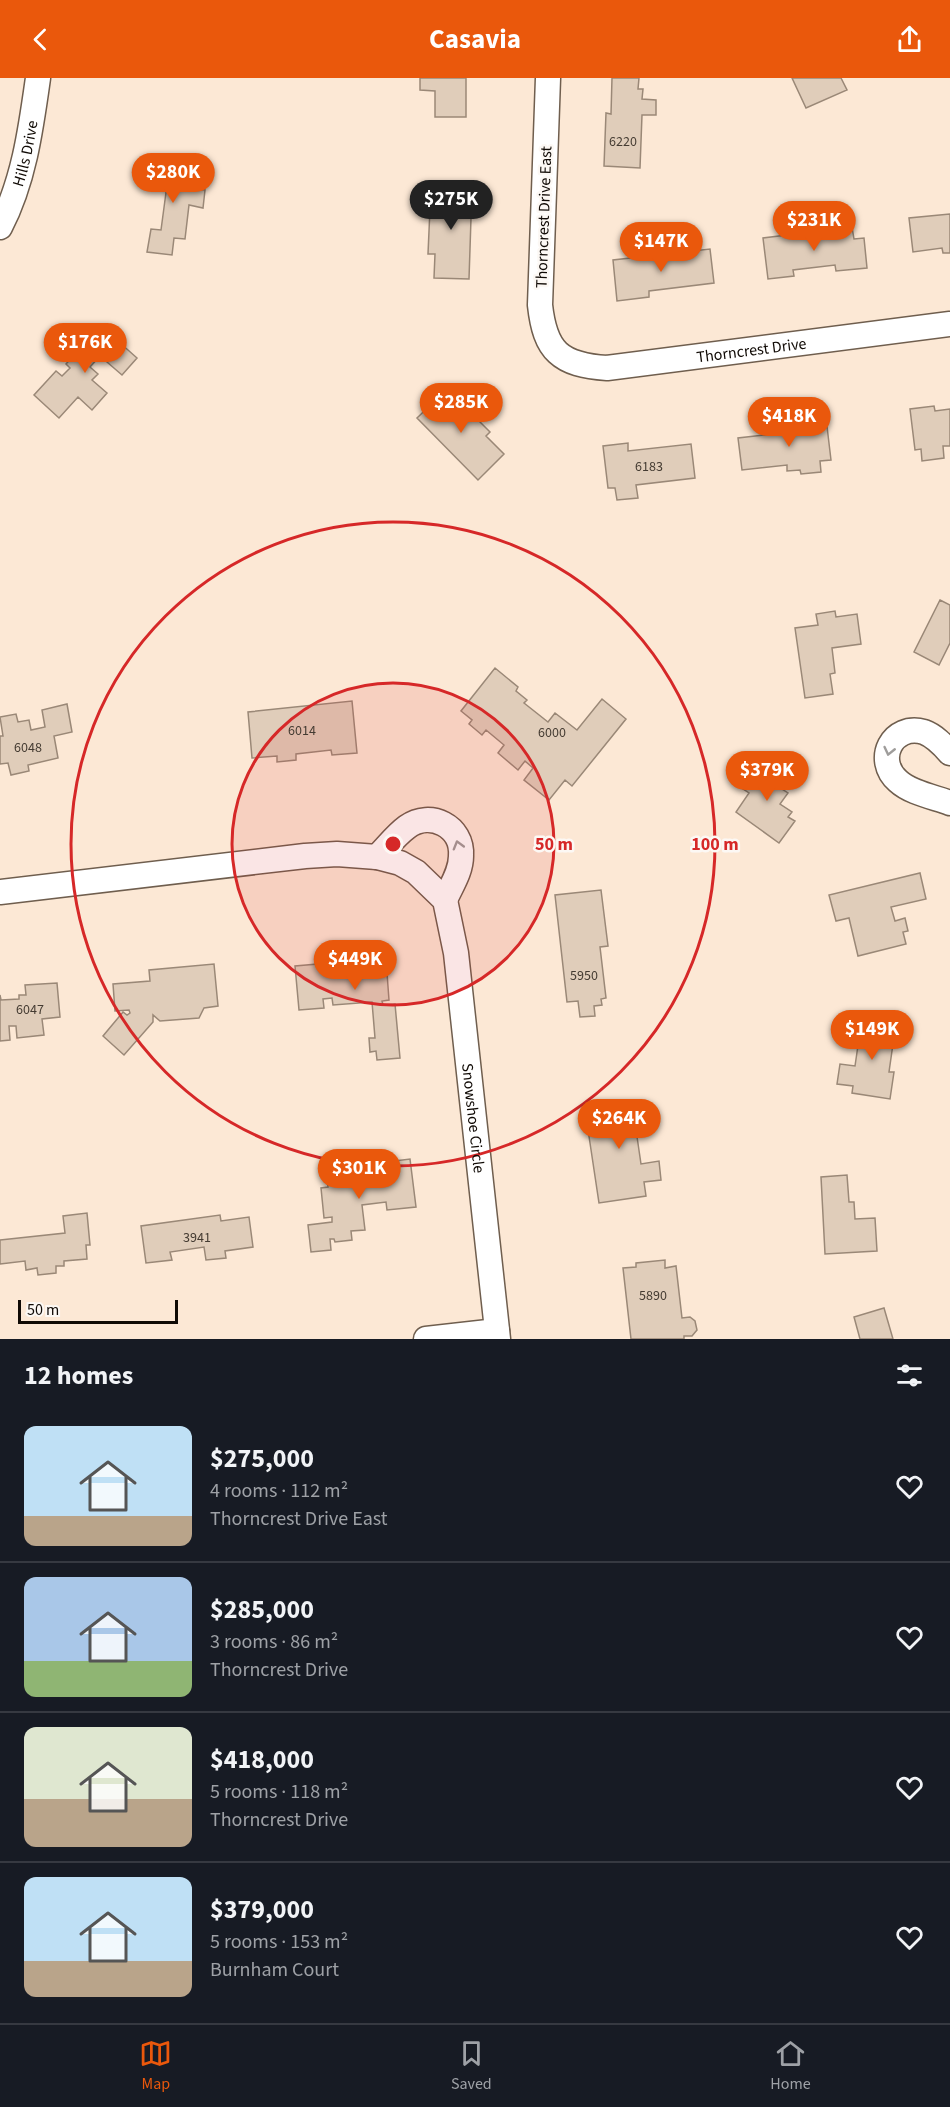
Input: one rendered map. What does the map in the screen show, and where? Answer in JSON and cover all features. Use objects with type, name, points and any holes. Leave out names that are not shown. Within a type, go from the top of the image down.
[{"type":"street","name":"Hills Drive","points":[[0,226],[8,212],[19,180],[38,78]]},
{"type":"street","name":"Thorncrest Drive East","points":[[548,78],[540,305],[542,327],[556,352]]},
{"type":"street","name":"Thorncrest Drive","points":[[556,352],[571,362],[589,367],[607,368],[950,324]]},
{"type":"street","points":[[950,753],[931,736],[913,731],[902,733],[893,739],[888,750],[887,761],[890,772],[905,787],[950,803]]},
{"type":"street","points":[[0,892],[337,854],[377,857],[400,863],[416,872],[445,900],[458,872],[462,856],[458,838],[450,828],[440,821],[422,820],[407,827],[377,857]]},
{"type":"street","name":"Snowshoe Circle","points":[[445,900],[456,953],[498,1335]]},
{"type":"street","points":[[426,1339],[498,1335]]},
{"type":"building","points":[[420,78],[466,78],[466,117],[435,117],[435,91],[420,90]]},
{"type":"building","points":[[612,78],[639,78],[638,89],[643,89],[642,99],[656,100],[656,115],[642,115],[640,168],[604,166],[606,113],[611,114]]},
{"type":"building","points":[[792,78],[841,78],[847,90],[806,108]]},
{"type":"building","points":[[146,162],[194,168],[192,188],[205,190],[203,208],[189,205],[185,239],[174,238],[172,255],[147,252],[151,229],[161,230],[167,185],[143,182]]},
{"type":"building","points":[[431,186],[472,188],[469,279],[434,278],[435,254],[428,254]]},
{"type":"building","points":[[950,214],[950,253],[943,253],[942,248],[913,252],[909,218]]},
{"type":"building","points":[[852,227],[854,239],[864,238],[867,268],[836,271],[835,265],[793,270],[794,276],[768,279],[763,238]]},
{"type":"building","points":[[710,249],[714,283],[649,291],[649,297],[617,301],[613,260]]},
{"type":"building","points":[[101,326],[137,358],[122,375],[100,356],[90,367],[98,374],[92,380],[107,393],[92,410],[78,397],[59,418],[34,395],[56,371],[62,376],[70,368],[66,364],[75,354],[77,356]]},
{"type":"building","points":[[447,389],[490,432],[486,436],[504,454],[478,480],[417,418]]},
{"type":"building","points":[[934,406],[935,411],[950,409],[950,446],[943,446],[944,458],[922,461],[921,449],[915,450],[910,409]]},
{"type":"building","points":[[826,418],[831,460],[820,461],[821,472],[801,474],[800,470],[787,471],[787,465],[742,470],[738,438],[798,431],[797,421]]},
{"type":"building","points":[[628,443],[628,451],[691,444],[695,478],[636,485],[638,498],[617,500],[615,488],[608,488],[603,446]]},
{"type":"building","points":[[940,600],[950,605],[950,643],[939,665],[914,652]]},
{"type":"building","points":[[835,611],[836,617],[857,614],[861,644],[832,648],[835,673],[830,674],[833,694],[805,698],[795,628],[818,625],[816,614]]},
{"type":"building","points":[[495,668],[518,687],[516,691],[527,700],[524,703],[548,722],[555,713],[577,730],[602,699],[626,719],[572,786],[565,780],[549,800],[524,780],[533,768],[525,761],[518,770],[498,753],[504,745],[486,730],[482,735],[469,724],[472,720],[461,711]]},
{"type":"building","points":[[352,701],[357,753],[332,755],[331,750],[296,754],[296,760],[277,762],[277,756],[252,758],[248,712]]},
{"type":"building","points":[[67,704],[72,732],[54,736],[58,758],[28,765],[29,771],[11,775],[8,763],[0,764],[0,736],[3,736],[0,717],[16,714],[18,722],[29,720],[31,730],[45,727],[42,710]]},
{"type":"building","points":[[772,761],[792,775],[782,789],[788,793],[780,804],[792,812],[788,817],[795,821],[779,843],[736,812],[749,793],[737,785],[747,771],[759,780]]},
{"type":"building","points":[[920,873],[926,899],[891,907],[895,921],[905,918],[908,931],[903,932],[906,944],[858,956],[849,918],[836,921],[829,895]]},
{"type":"building","points":[[601,890],[608,946],[600,947],[606,998],[601,999],[602,1005],[594,1006],[595,1016],[580,1017],[578,1001],[567,1002],[555,895]]},
{"type":"building","points":[[380,941],[385,946],[389,1000],[382,1001],[383,1005],[395,1004],[400,1058],[377,1060],[376,1051],[370,1052],[369,1038],[375,1038],[372,1002],[333,1005],[332,998],[323,999],[324,1008],[299,1010],[295,966],[329,963],[328,958],[353,955],[352,949],[357,943]]},
{"type":"building","points":[[214,964],[218,1006],[204,1008],[199,1018],[160,1021],[153,1015],[153,1022],[124,1055],[103,1036],[123,1012],[127,1015],[130,1013],[129,1010],[115,1011],[113,984],[150,981],[149,970]]},
{"type":"building","points":[[57,983],[60,1017],[42,1019],[44,1035],[17,1038],[16,1026],[9,1026],[10,1040],[0,1041],[0,995],[1,1000],[19,999],[19,995],[26,995],[25,985]]},
{"type":"building","points":[[862,1018],[896,1023],[889,1072],[894,1072],[890,1099],[852,1093],[853,1086],[837,1084],[840,1064],[855,1066]]},
{"type":"building","points":[[601,1101],[602,1106],[631,1102],[632,1106],[650,1103],[652,1121],[635,1123],[641,1164],[659,1161],[661,1180],[644,1182],[646,1196],[599,1203],[584,1103]]},
{"type":"building","points":[[410,1159],[416,1207],[387,1210],[386,1202],[362,1205],[365,1230],[351,1231],[352,1240],[335,1242],[334,1239],[330,1239],[331,1250],[311,1252],[308,1225],[332,1222],[332,1217],[324,1218],[321,1188],[328,1187],[325,1166],[345,1163],[347,1175],[367,1173],[367,1177],[389,1175],[387,1162]]},
{"type":"building","points":[[847,1175],[849,1202],[854,1202],[855,1219],[875,1218],[877,1251],[825,1254],[821,1177]]},
{"type":"building","points":[[87,1213],[90,1245],[86,1245],[87,1259],[64,1261],[64,1266],[56,1266],[56,1273],[38,1275],[37,1268],[26,1270],[25,1261],[0,1264],[0,1240],[65,1233],[63,1216]]},
{"type":"building","points":[[220,1215],[221,1221],[249,1217],[253,1247],[225,1251],[226,1258],[206,1260],[204,1247],[170,1252],[172,1260],[146,1263],[141,1226]]},
{"type":"building","points":[[665,1260],[665,1268],[676,1266],[682,1318],[690,1317],[695,1321],[697,1330],[692,1336],[684,1336],[684,1339],[631,1339],[623,1268],[636,1267],[636,1263]]},
{"type":"building","points":[[884,1308],[893,1339],[860,1339],[854,1317]]}]
